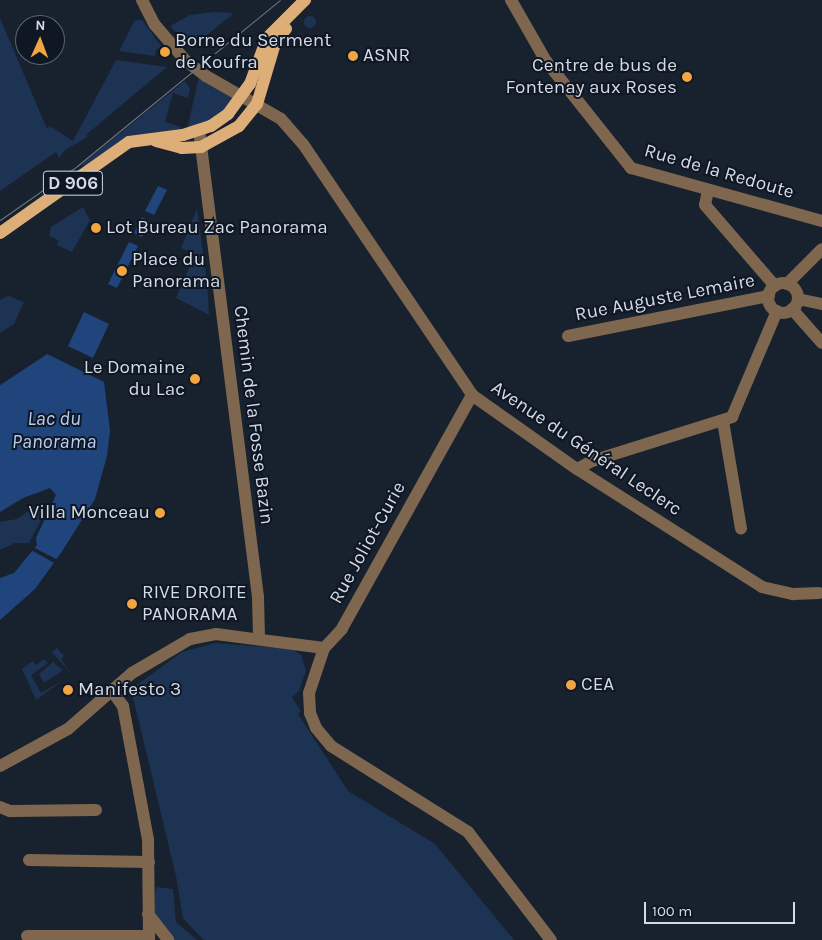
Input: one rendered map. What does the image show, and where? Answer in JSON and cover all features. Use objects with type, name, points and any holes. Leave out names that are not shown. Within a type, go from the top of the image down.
[{"type":"main road","name":"D 906","points":[[0,233],[129,142],[199,130],[228,114],[243,96],[253,78],[267,38],[305,0]]},
{"type":"main road","points":[[201,147],[239,126],[257,104],[276,40],[314,0]]},
{"type":"main road","name":"D 906","points":[[148,139],[182,148],[201,147]]},
{"type":"street","name":"Avenue du Général Leclerc","points":[[142,0],[155,25],[196,70],[281,119],[303,144],[472,395],[578,469],[762,587],[793,594],[821,594]]},
{"type":"street","name":"Rue de la Redoute","points":[[511,0],[546,61],[632,168],[708,190],[721,190],[822,221]]},
{"type":"street","name":"Chemin de la Fosse Bazin","points":[[199,130],[258,597],[259,638]]},
{"type":"street","points":[[708,190],[705,206],[777,289]]},
{"type":"street","points":[[777,311],[770,305],[777,289],[822,249]]},
{"type":"street","points":[[777,289],[794,288],[795,304],[822,343]]},
{"type":"street","name":"Rue Auguste Lemaire","points":[[568,336],[777,289]]},
{"type":"street","points":[[578,469],[592,461],[732,417],[777,311],[795,304],[822,304]]},
{"type":"street","name":"Rue Joliot-Curie","points":[[324,648],[342,628],[472,395]]},
{"type":"street","points":[[723,421],[741,528]]},
{"type":"street","points":[[0,766],[68,729],[132,673],[190,639],[216,634],[259,638],[324,648],[309,693],[310,713],[324,739],[339,751],[468,832],[551,940]]},
{"type":"street","points":[[28,936],[149,938],[147,833],[124,706],[112,691]]},
{"type":"street","points":[[0,808],[10,811],[96,810]]},
{"type":"street","points":[[29,860],[149,862]]},
{"type":"street","points":[[148,914],[168,940]]},
{"type":"shaded area","points":[[214,12],[234,13],[190,49],[170,26],[190,15]]},
{"type":"shaded area","points":[[308,16],[312,16],[316,22],[312,28],[308,28],[304,24],[304,20]]},
{"type":"shaded area","points":[[0,18],[15,53],[15,65],[20,65],[47,129],[50,126],[73,141],[116,60],[167,67],[87,134],[87,137],[65,150],[59,158],[56,152],[0,191]]},
{"type":"shaded area","points":[[135,20],[142,20],[162,47],[156,50],[155,56],[119,51]]},
{"type":"shaded area","points":[[199,76],[231,95],[232,103],[210,121],[187,130]]},
{"type":"shaded area","points":[[185,81],[190,89],[188,98],[173,93],[165,122],[181,127],[180,131],[137,135],[84,167],[82,164]]},
{"type":"shaded area","points":[[83,207],[90,220],[72,252],[57,245],[58,240],[49,236],[51,227]]},
{"type":"shaded area","points":[[197,209],[207,281],[209,315],[176,298],[195,254],[181,248]]},
{"type":"shaded area","points":[[8,296],[24,302],[14,324],[0,333],[0,300]]},
{"type":"shaded area","points":[[34,507],[44,514],[29,543],[15,543],[0,550],[0,522],[17,519]]},
{"type":"shaded area","points":[[215,643],[292,649],[301,655],[306,671],[299,691],[292,697],[301,711],[298,714],[348,791],[435,844],[514,940],[204,940],[183,918],[176,876],[132,693],[134,687],[182,652]]},
{"type":"shaded area","points":[[57,648],[64,656],[61,659],[71,674],[52,652]]},
{"type":"shaded area","points":[[44,659],[48,663],[31,675],[41,693],[63,680],[36,700],[22,669],[33,661],[36,665]]},
{"type":"shaded area","points":[[53,662],[63,670],[44,683],[39,674]]},
{"type":"shaded area","points":[[156,887],[173,889],[176,922],[197,940],[171,940],[153,915]]},
{"type":"water","points":[[158,186],[167,190],[154,215],[145,211]]},
{"type":"water","points":[[142,217],[150,222],[142,237],[134,233]]},
{"type":"water","points":[[129,242],[138,246],[117,288],[108,284]]},
{"type":"water","points":[[84,312],[109,324],[93,358],[68,346]]},
{"type":"water","name":"Lac du Panorama","points":[[47,354],[104,382],[110,430],[107,456],[95,499],[61,553],[35,589],[0,620],[0,578],[14,573],[37,545],[36,538],[56,495],[50,488],[23,498],[0,512],[0,385]]},
{"type":"pier","points":[[45,352],[47,354],[0,385],[0,382]]},
{"type":"pier","points":[[33,547],[59,560],[56,564],[31,550]]},
{"type":"tram line","points":[[0,220],[77,166],[280,0]]},
{"type":"place","name":"Borne du Serment de Koufra","points":[[165,52]]},
{"type":"place","name":"ASNR","points":[[353,56]]},
{"type":"place","name":"Centre de bus de Fontenay aux Roses","points":[[687,77]]},
{"type":"place","name":"Lot Bureau Zac Panorama","points":[[96,228]]},
{"type":"place","name":"Place du Panorama","points":[[122,271]]},
{"type":"place","name":"Le Domaine du Lac","points":[[195,379]]},
{"type":"place","name":"Villa Monceau","points":[[160,513]]},
{"type":"place","name":"RIVE DROITE PANORAMA","points":[[132,604]]},
{"type":"place","name":"CEA","points":[[571,685]]},
{"type":"place","name":"Manifesto 3","points":[[68,690]]}]
